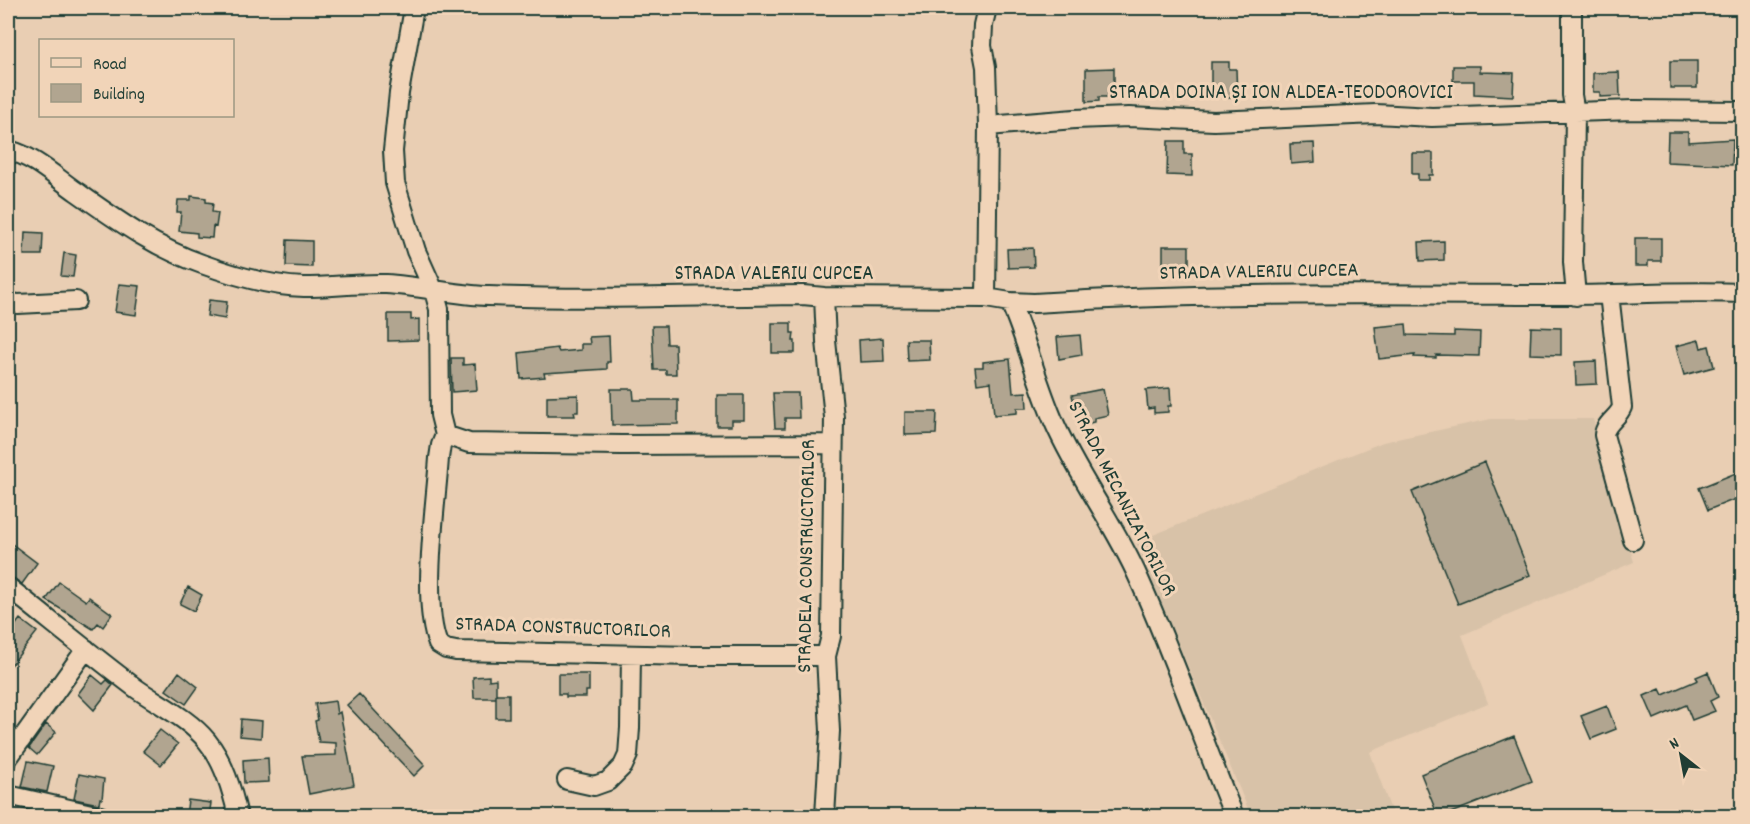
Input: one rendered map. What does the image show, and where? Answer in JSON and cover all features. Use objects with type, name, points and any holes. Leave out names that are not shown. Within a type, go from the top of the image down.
[{"type":"street","name":"STRADA CONSTRUCTORILOR","points":[[414,8],[399,93],[393,151],[395,183],[416,251],[434,291],[439,309],[440,415],[445,435],[439,458],[431,581],[433,624],[438,644],[456,651],[826,656]]},
{"type":"street","points":[[986,298],[988,126],[986,67],[982,46],[987,8]]},
{"type":"street","points":[[1572,8],[1572,95],[1575,112],[1573,251],[1576,296]]},
{"type":"street","name":"STRADA DOINA ȘI ION ALDEA-TEODOROVICI","points":[[988,126],[1129,117],[1214,121],[1376,114],[1432,117],[1633,110],[1743,111]]},
{"type":"street","name":"STRADA VALERIU CUPCEA","points":[[8,150],[37,162],[143,238],[202,264],[255,281],[278,285],[304,287],[387,284],[490,296],[803,295],[986,298],[1010,302],[1203,295],[1355,293],[1576,296],[1743,293]]},
{"type":"street","points":[[1609,294],[1622,407],[1619,414],[1605,428],[1604,435],[1633,540]]},
{"type":"street","name":"STRADELA CONSTRUCTORILOR","points":[[824,297],[834,417],[831,636],[826,656],[830,731],[825,816]]},
{"type":"street","points":[[8,302],[18,304],[76,301]]},
{"type":"street","name":"STRADA MECANIZATORILOR","points":[[1010,302],[1064,444],[1104,511],[1139,578],[1234,816]]},
{"type":"street","points":[[445,435],[469,443],[832,444]]},
{"type":"street","points":[[8,587],[207,741],[227,778],[238,816]]},
{"type":"street","points":[[8,758],[86,649]]},
{"type":"street","points":[[567,780],[594,786],[608,781],[623,766],[628,755],[630,728],[631,655]]},
{"type":"street","points":[[8,795],[100,816]]},
{"type":"shaded area","points":[[1491,419],[1593,419],[1634,562],[1462,635],[1488,703],[1370,752],[1393,816],[1251,816],[1136,542],[1383,442]]},
{"type":"building","points":[[1670,61],[1697,61],[1697,88],[1670,88]]},
{"type":"building","points":[[1211,62],[1229,62],[1229,69],[1236,69],[1237,98],[1222,98],[1222,93],[1211,93]]},
{"type":"building","points":[[1453,66],[1480,66],[1480,72],[1514,73],[1513,96],[1474,94],[1474,81],[1453,81]]},
{"type":"building","points":[[1114,68],[1114,97],[1099,97],[1099,101],[1086,102],[1086,69]]},
{"type":"building","points":[[1619,72],[1620,96],[1600,97],[1600,92],[1593,92],[1593,73]]},
{"type":"building","points":[[1668,132],[1688,132],[1688,142],[1733,139],[1732,165],[1667,162]]},
{"type":"building","points":[[1168,141],[1184,141],[1184,154],[1192,154],[1192,176],[1167,175]]},
{"type":"building","points":[[1314,143],[1315,162],[1291,164],[1290,144]]},
{"type":"building","points":[[1412,153],[1433,153],[1433,175],[1429,175],[1429,180],[1418,180],[1418,174],[1412,174]]},
{"type":"building","points":[[191,196],[206,198],[206,202],[213,203],[212,212],[218,213],[216,227],[213,226],[212,238],[197,237],[197,233],[179,231],[181,212],[177,212],[178,200],[191,200]]},
{"type":"building","points":[[25,232],[43,233],[42,255],[24,255]]},
{"type":"building","points":[[1635,238],[1661,238],[1661,261],[1648,261],[1648,266],[1635,266]]},
{"type":"building","points":[[287,240],[312,241],[312,267],[286,266]]},
{"type":"building","points":[[1444,241],[1444,260],[1420,261],[1419,242]]},
{"type":"building","points":[[1163,246],[1189,246],[1189,267],[1163,268]]},
{"type":"building","points":[[1033,248],[1034,267],[1008,268],[1007,249]]},
{"type":"building","points":[[64,253],[76,255],[73,277],[61,276]]},
{"type":"building","points":[[119,284],[140,286],[136,315],[115,312]]},
{"type":"building","points":[[209,300],[227,302],[225,319],[207,316]]},
{"type":"building","points":[[388,314],[411,314],[411,320],[419,319],[419,340],[388,341]]},
{"type":"building","points":[[772,323],[791,323],[795,353],[772,353]]},
{"type":"building","points":[[1406,324],[1407,335],[1454,336],[1454,331],[1480,332],[1479,356],[1436,355],[1436,358],[1414,357],[1415,355],[1379,359],[1375,327]]},
{"type":"building","points":[[652,326],[666,326],[667,344],[675,344],[676,374],[666,374],[666,370],[654,370]]},
{"type":"building","points":[[1531,327],[1561,328],[1561,355],[1530,354]]},
{"type":"building","points":[[1080,335],[1082,355],[1059,359],[1057,337]]},
{"type":"building","points":[[609,336],[610,362],[607,362],[607,369],[544,373],[545,377],[521,379],[519,353],[557,348],[559,352],[581,350],[581,344],[590,344],[589,337]]},
{"type":"building","points":[[883,338],[884,361],[860,362],[859,340]]},
{"type":"building","points":[[906,340],[929,340],[930,360],[907,361]]},
{"type":"building","points":[[1699,340],[1701,348],[1709,346],[1714,367],[1684,375],[1676,346]]},
{"type":"building","points":[[451,358],[463,358],[463,365],[475,364],[477,390],[452,392]]},
{"type":"building","points":[[1010,359],[1013,393],[1026,392],[1027,408],[1017,408],[1017,413],[994,415],[991,382],[977,384],[975,367],[983,367],[983,362]]},
{"type":"building","points":[[1596,361],[1597,384],[1576,385],[1575,362]]},
{"type":"building","points":[[1170,388],[1171,406],[1168,406],[1168,412],[1154,413],[1154,408],[1148,409],[1146,390]]},
{"type":"building","points":[[611,389],[633,389],[634,400],[678,400],[678,424],[612,425]]},
{"type":"building","points":[[1103,389],[1108,415],[1094,418],[1094,422],[1082,425],[1078,405],[1075,406],[1072,395]]},
{"type":"building","points":[[773,393],[798,393],[799,418],[785,418],[785,428],[775,428]]},
{"type":"building","points":[[578,395],[578,412],[574,412],[575,416],[547,416],[547,396]]},
{"type":"building","points":[[717,395],[744,395],[744,420],[731,420],[731,426],[717,426]]},
{"type":"building","points":[[905,412],[937,412],[936,434],[905,435]]},
{"type":"building","points":[[1485,462],[1530,575],[1458,604],[1412,492]]},
{"type":"building","points":[[1743,470],[1743,496],[1708,510],[1699,488]]},
{"type":"building","points":[[8,541],[37,563],[22,584],[8,574]]},
{"type":"building","points":[[59,582],[86,601],[89,597],[112,614],[103,627],[98,623],[93,629],[46,600]]},
{"type":"building","points":[[188,587],[202,595],[194,611],[180,604]]},
{"type":"building","points":[[20,619],[37,632],[8,669],[8,635]]},
{"type":"building","points":[[179,672],[198,687],[186,704],[166,690]]},
{"type":"building","points":[[1708,672],[1718,697],[1710,701],[1715,711],[1692,720],[1686,705],[1654,719],[1644,696],[1660,689],[1663,695],[1698,680],[1696,677]]},
{"type":"building","points":[[558,674],[589,674],[589,691],[586,691],[586,697],[566,697],[566,694],[558,694]]},
{"type":"building","points":[[92,675],[103,684],[107,680],[113,685],[94,710],[78,694]]},
{"type":"building","points":[[489,676],[489,680],[496,679],[496,698],[474,698],[473,677]]},
{"type":"building","points":[[359,694],[425,765],[414,776],[347,705]]},
{"type":"building","points":[[496,694],[509,694],[509,718],[496,718]]},
{"type":"building","points":[[335,701],[337,714],[340,712],[354,785],[309,794],[302,756],[336,755],[336,743],[319,742],[315,704]]},
{"type":"building","points":[[1607,706],[1616,729],[1591,739],[1581,716]]},
{"type":"building","points":[[241,719],[262,721],[261,738],[240,736]]},
{"type":"building","points":[[46,724],[56,732],[37,755],[29,748]]},
{"type":"building","points":[[160,730],[178,744],[161,765],[143,751]]},
{"type":"building","points":[[1514,736],[1532,781],[1438,816],[1421,774]]},
{"type":"building","points":[[268,758],[269,782],[244,783],[243,760]]},
{"type":"building","points":[[28,761],[53,766],[47,792],[22,787]]},
{"type":"building","points":[[79,774],[104,779],[102,799],[100,798],[99,804],[74,799]]},
{"type":"building","points":[[188,800],[211,803],[209,816],[186,816]]}]
